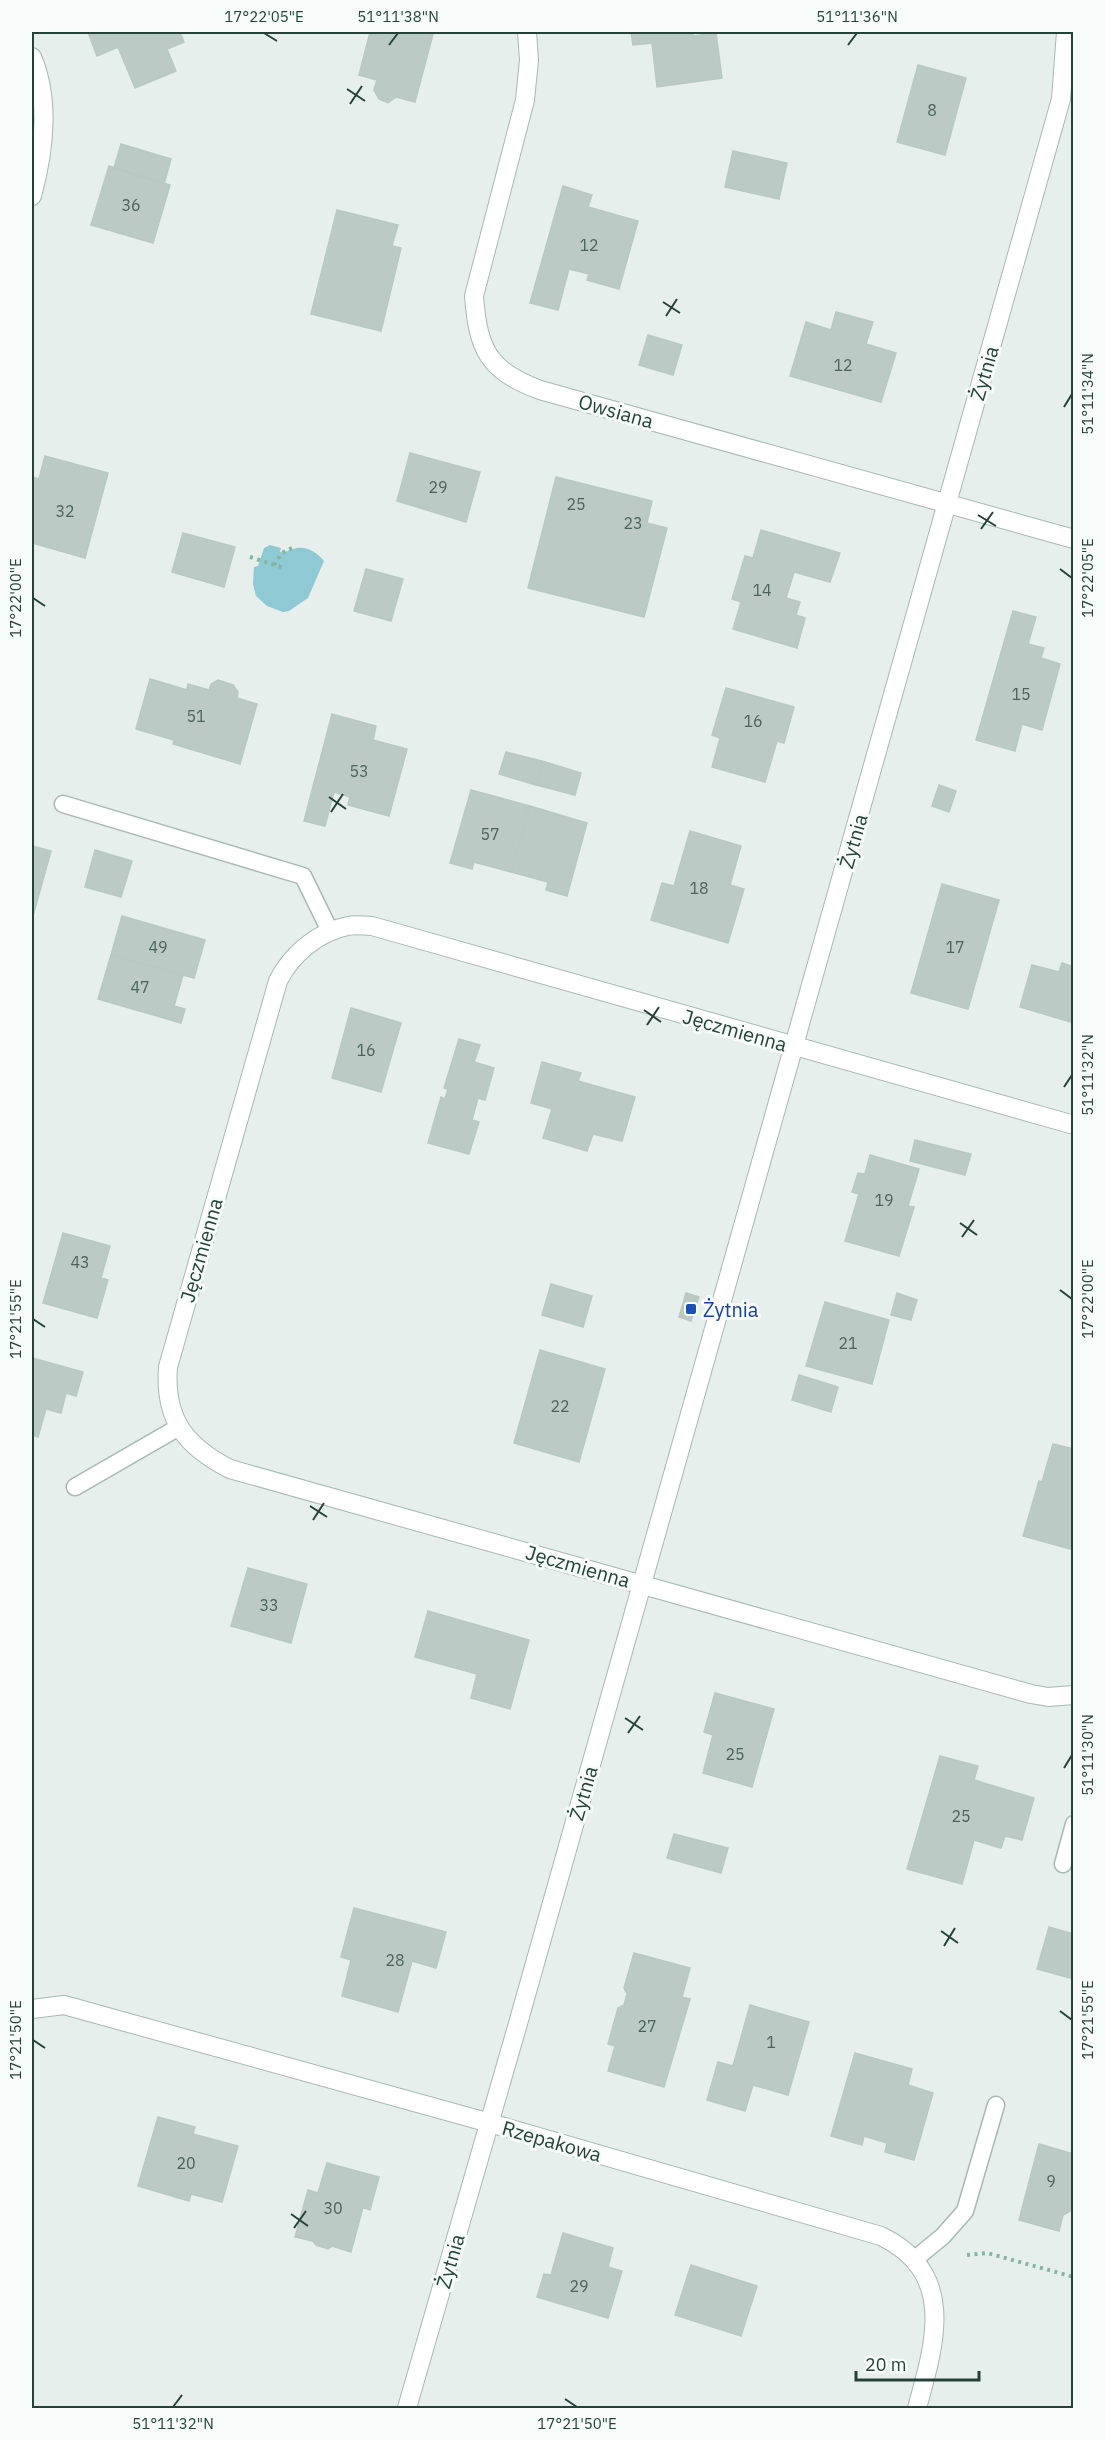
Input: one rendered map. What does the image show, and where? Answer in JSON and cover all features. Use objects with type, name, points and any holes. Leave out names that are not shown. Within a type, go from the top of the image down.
[{"type":"street","name":"Owsiana","points":[[527,32],[529,60],[525,100],[474,296],[477,329],[488,353],[501,370],[521,383],[540,390],[1074,539]]},
{"type":"street","name":"Żytnia","points":[[406,2409],[490,2123],[1061,99],[1066,32]]},
{"type":"street","points":[[32,57],[42,86],[43,111],[41,145],[32,196]]},
{"type":"street","name":"Jęczmienna","points":[[1074,1125],[372,926],[349,925],[330,931],[299,952],[286,966],[278,981],[168,1367],[166,1390],[179,1427],[194,1447],[208,1458],[230,1469],[1031,1694],[1048,1697],[1074,1695]]},
{"type":"street","name":"Rzepakowa","points":[[32,2008],[64,2005],[490,2123],[881,2236],[900,2245],[915,2259],[928,2281],[936,2317],[933,2350],[917,2409]]},
{"type":"lane","points":[[63,804],[303,876],[330,931]]},
{"type":"lane","points":[[75,1487],[179,1427]]},
{"type":"lane","points":[[1063,1864],[1074,1824]]},
{"type":"lane","points":[[915,2259],[943,2236],[965,2211],[996,2104]]},
{"type":"path","points":[[274,565],[282,553],[292,548]]},
{"type":"path","points":[[250,557],[284,568]]},
{"type":"path","points":[[915,2259],[987,2253],[1074,2277]]},
{"type":"water","points":[[270,545],[281,548],[280,552],[298,548],[306,549],[314,552],[324,561],[308,598],[289,611],[283,612],[267,606],[256,596],[253,584],[254,567],[258,566],[264,548]]},
{"type":"building","points":[[88,32],[180,32],[184,42],[167,49],[176,71],[135,88],[118,47],[97,56]]},
{"type":"building","points":[[370,32],[433,34],[415,102],[396,97],[388,103],[379,99],[374,90],[377,80],[359,75]]},
{"type":"building","points":[[631,32],[693,32],[693,36],[716,33],[722,78],[657,87],[652,43],[633,45]]},
{"type":"building","points":[[918,65],[966,78],[945,155],[897,142]]},
{"type":"building","points":[[121,144],[171,159],[164,184],[114,168]]},
{"type":"building","points":[[733,151],[787,163],[779,199],[725,187]]},
{"type":"building","points":[[109,166],[170,185],[153,243],[91,225]]},
{"type":"building","points":[[563,186],[592,195],[588,207],[638,221],[619,289],[587,280],[589,274],[569,269],[558,310],[530,303]]},
{"type":"building","points":[[337,210],[398,225],[392,246],[401,248],[381,331],[311,314]]},
{"type":"building","points":[[836,312],[873,322],[866,344],[896,353],[881,402],[790,376],[806,322],[831,330]]},
{"type":"building","points":[[648,335],[682,345],[673,375],[639,365]]},
{"type":"building","points":[[410,453],[480,472],[466,522],[397,501]]},
{"type":"building","points":[[45,456],[108,473],[85,558],[32,543],[32,477],[39,479]]},
{"type":"building","points":[[556,477],[652,501],[647,523],[667,528],[644,617],[528,588]]},
{"type":"building","points":[[761,530],[840,553],[830,582],[794,572],[786,598],[800,602],[796,615],[805,618],[797,648],[733,629],[741,602],[732,599],[745,556],[753,558]]},
{"type":"building","points":[[183,533],[235,547],[224,587],[172,572]]},
{"type":"building","points":[[366,569],[403,579],[391,621],[354,611]]},
{"type":"building","points":[[1013,611],[1036,617],[1028,644],[1044,648],[1041,658],[1060,664],[1042,730],[1022,724],[1015,751],[976,740]]},
{"type":"building","points":[[150,679],[187,690],[188,684],[209,690],[211,684],[218,680],[233,685],[238,692],[237,698],[257,704],[240,764],[173,744],[174,740],[136,729]]},
{"type":"building","points":[[726,688],[794,707],[784,743],[777,741],[765,782],[712,767],[720,738],[712,735]]},
{"type":"building","points":[[332,714],[376,726],[373,740],[407,749],[389,816],[348,805],[350,797],[334,792],[325,826],[304,821]]},
{"type":"building","points":[[506,752],[542,761],[536,785],[499,774]]},
{"type":"building","points":[[542,761],[581,773],[575,795],[536,785]]},
{"type":"building","points":[[939,785],[956,791],[949,812],[932,806]]},
{"type":"building","points":[[471,790],[530,806],[511,872],[474,862],[472,869],[450,863]]},
{"type":"building","points":[[530,806],[587,823],[567,896],[546,890],[548,882],[511,872]]},
{"type":"building","points":[[690,831],[741,846],[730,885],[744,889],[728,943],[651,920],[662,883],[674,886]]},
{"type":"building","points":[[32,846],[51,851],[33,916],[32,916]]},
{"type":"building","points":[[95,850],[132,861],[121,897],[85,887]]},
{"type":"building","points":[[942,884],[999,900],[968,1009],[911,993]]},
{"type":"building","points":[[122,916],[205,940],[194,978],[111,955]]},
{"type":"building","points":[[111,955],[183,975],[174,1006],[185,1009],[181,1023],[98,999]]},
{"type":"building","points":[[1062,963],[1074,967],[1074,1023],[1020,1007],[1032,965],[1059,972]]},
{"type":"building","points":[[351,1008],[401,1023],[381,1092],[332,1078]]},
{"type":"building","points":[[459,1039],[480,1045],[474,1062],[494,1068],[485,1100],[478,1098],[472,1120],[479,1122],[469,1154],[428,1143],[441,1097],[445,1099],[448,1089],[444,1088]]},
{"type":"building","points":[[542,1062],[581,1073],[578,1081],[635,1097],[622,1141],[593,1134],[587,1151],[543,1138],[552,1109],[531,1103]]},
{"type":"building","points":[[915,1140],[971,1154],[965,1175],[910,1161]]},
{"type":"building","points":[[870,1155],[919,1169],[908,1206],[914,1207],[899,1256],[845,1241],[859,1194],[852,1192],[858,1173],[865,1174]]},
{"type":"building","points":[[63,1233],[110,1246],[101,1278],[108,1280],[97,1318],[43,1303]]},
{"type":"building","points":[[551,1284],[592,1296],[583,1327],[542,1315]]},
{"type":"building","points":[[686,1293],[699,1297],[691,1321],[679,1317]]},
{"type":"building","points":[[897,1293],[917,1300],[911,1320],[891,1315]]},
{"type":"building","points":[[825,1302],[889,1320],[872,1384],[806,1366]]},
{"type":"building","points":[[540,1350],[605,1369],[579,1462],[514,1443]]},
{"type":"building","points":[[32,1358],[83,1372],[76,1396],[66,1393],[61,1413],[46,1409],[38,1437],[32,1435]]},
{"type":"building","points":[[799,1375],[838,1387],[831,1412],[792,1400]]},
{"type":"building","points":[[1053,1444],[1074,1449],[1074,1550],[1023,1536],[1039,1481],[1042,1482]]},
{"type":"building","points":[[248,1568],[307,1584],[291,1643],[231,1626]]},
{"type":"building","points":[[428,1611],[529,1640],[510,1709],[471,1698],[477,1674],[415,1657]]},
{"type":"building","points":[[715,1693],[774,1709],[752,1787],[703,1773],[713,1735],[704,1732]]},
{"type":"building","points":[[940,1756],[978,1766],[974,1780],[1034,1798],[1022,1840],[1005,1836],[1001,1848],[974,1840],[962,1884],[907,1869]]},
{"type":"building","points":[[674,1834],[728,1848],[721,1873],[667,1858]]},
{"type":"building","points":[[354,1908],[446,1932],[436,1968],[412,1961],[398,2012],[342,1996],[351,1960],[341,1957]]},
{"type":"building","points":[[1049,1927],[1074,1934],[1074,1979],[1037,1969]]},
{"type":"building","points":[[634,1953],[690,1968],[682,1997],[690,1999],[664,2087],[608,2071],[615,2046],[608,2044],[618,2008],[624,2005],[627,1994],[624,1988]]},
{"type":"building","points":[[750,2005],[809,2022],[788,2095],[753,2085],[745,2111],[707,2100],[718,2062],[733,2066]]},
{"type":"building","points":[[855,2053],[912,2069],[908,2085],[933,2093],[914,2160],[885,2152],[887,2143],[864,2136],[862,2145],[831,2136]]},
{"type":"building","points":[[158,2117],[195,2127],[193,2134],[238,2146],[222,2202],[191,2194],[189,2201],[138,2186]]},
{"type":"building","points":[[1039,2144],[1074,2154],[1074,2209],[1063,2215],[1059,2231],[1019,2220]]},
{"type":"building","points":[[327,2163],[379,2177],[370,2210],[363,2207],[351,2252],[332,2246],[328,2249],[316,2245],[313,2241],[295,2237],[308,2190],[318,2193]]},
{"type":"building","points":[[563,2233],[613,2248],[608,2267],[622,2271],[608,2318],[537,2297],[544,2274],[551,2275]]},
{"type":"building","points":[[691,2265],[757,2286],[741,2336],[675,2315]]},
{"type":"place","name":"Żytnia","points":[[691,1309]]}]
